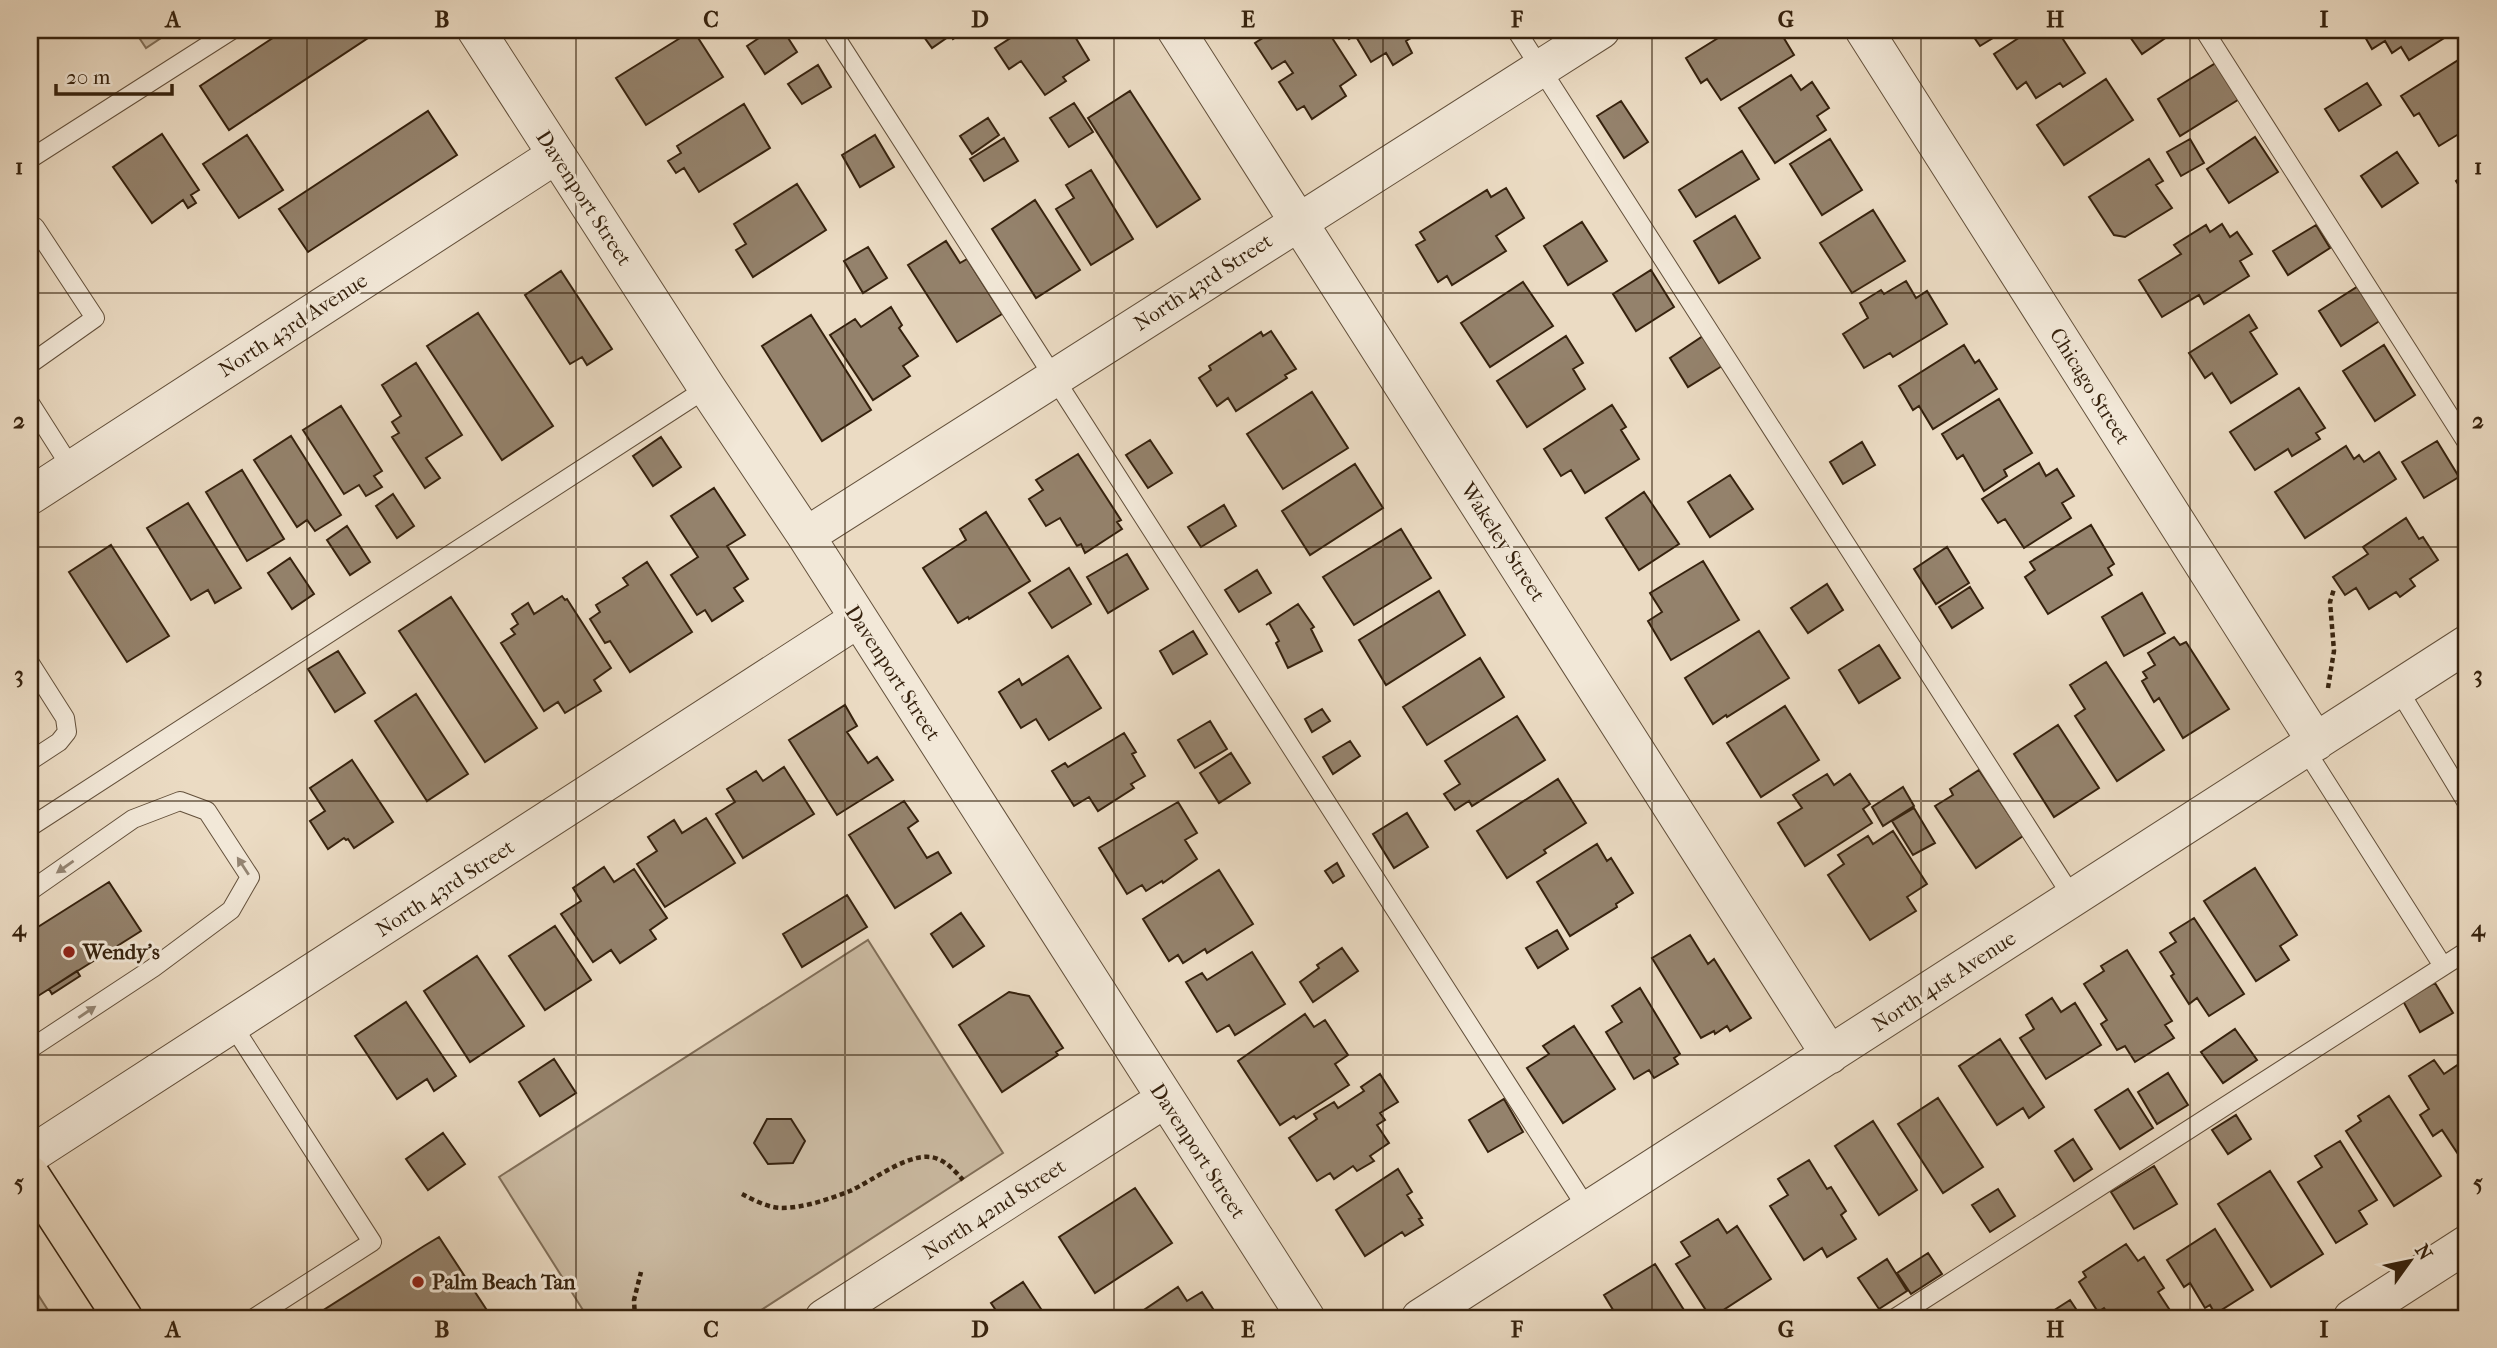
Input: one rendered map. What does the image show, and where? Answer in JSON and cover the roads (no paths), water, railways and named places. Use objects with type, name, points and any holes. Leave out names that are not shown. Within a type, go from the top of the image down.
[{"type":"highway","points":[[30,1175],[122,1318]]},
{"type":"street","name":"Davenport Street","points":[[476,30],[806,536],[1307,1318]]},
{"type":"street","name":"Wakeley Street","points":[[1176,30],[1830,1055]]},
{"type":"street","name":"North 43rd Street","points":[[806,536],[1601,30]]},
{"type":"street","name":"Chicago Street","points":[[1864,30],[2311,745]]},
{"type":"street","name":"North 43rd Avenue","points":[[30,496],[556,155]]},
{"type":"street","name":"North 43rd Street","points":[[30,1155],[858,619]]},
{"type":"street","name":"North 41st Avenue","points":[[1420,1318],[2467,644]]},
{"type":"street","name":"North 42nd Street","points":[[824,1318],[1165,1099]]},
{"type":"street","points":[[2352,1318],[2467,1244]]},
{"type":"lane","points":[[30,159],[232,30]]},
{"type":"lane","points":[[831,30],[1588,1210]]},
{"type":"lane","points":[[1516,30],[2073,898]]},
{"type":"lane","points":[[2204,30],[2467,443]]},
{"type":"lane","points":[[30,230],[35,226],[95,318],[30,363]]},
{"type":"lane","points":[[30,827],[707,388]]},
{"type":"lane","points":[[30,403],[72,469]]},
{"type":"lane","points":[[30,663],[65,718],[66,732],[59,742],[30,761]]},
{"type":"lane","points":[[2398,689],[2467,803]]},
{"type":"lane","points":[[2311,745],[2443,966]]},
{"type":"lane","points":[[30,891],[133,819],[180,801],[207,811],[250,877],[231,910],[153,968],[30,1049]]},
{"type":"lane","points":[[1895,1318],[2467,951]]},
{"type":"lane","points":[[233,1026],[372,1242],[254,1318]]},
{"type":"place","name":"Wendy's","points":[[69,952]]},
{"type":"place","name":"Palm Beach Tan","points":[[418,1282]]}]
